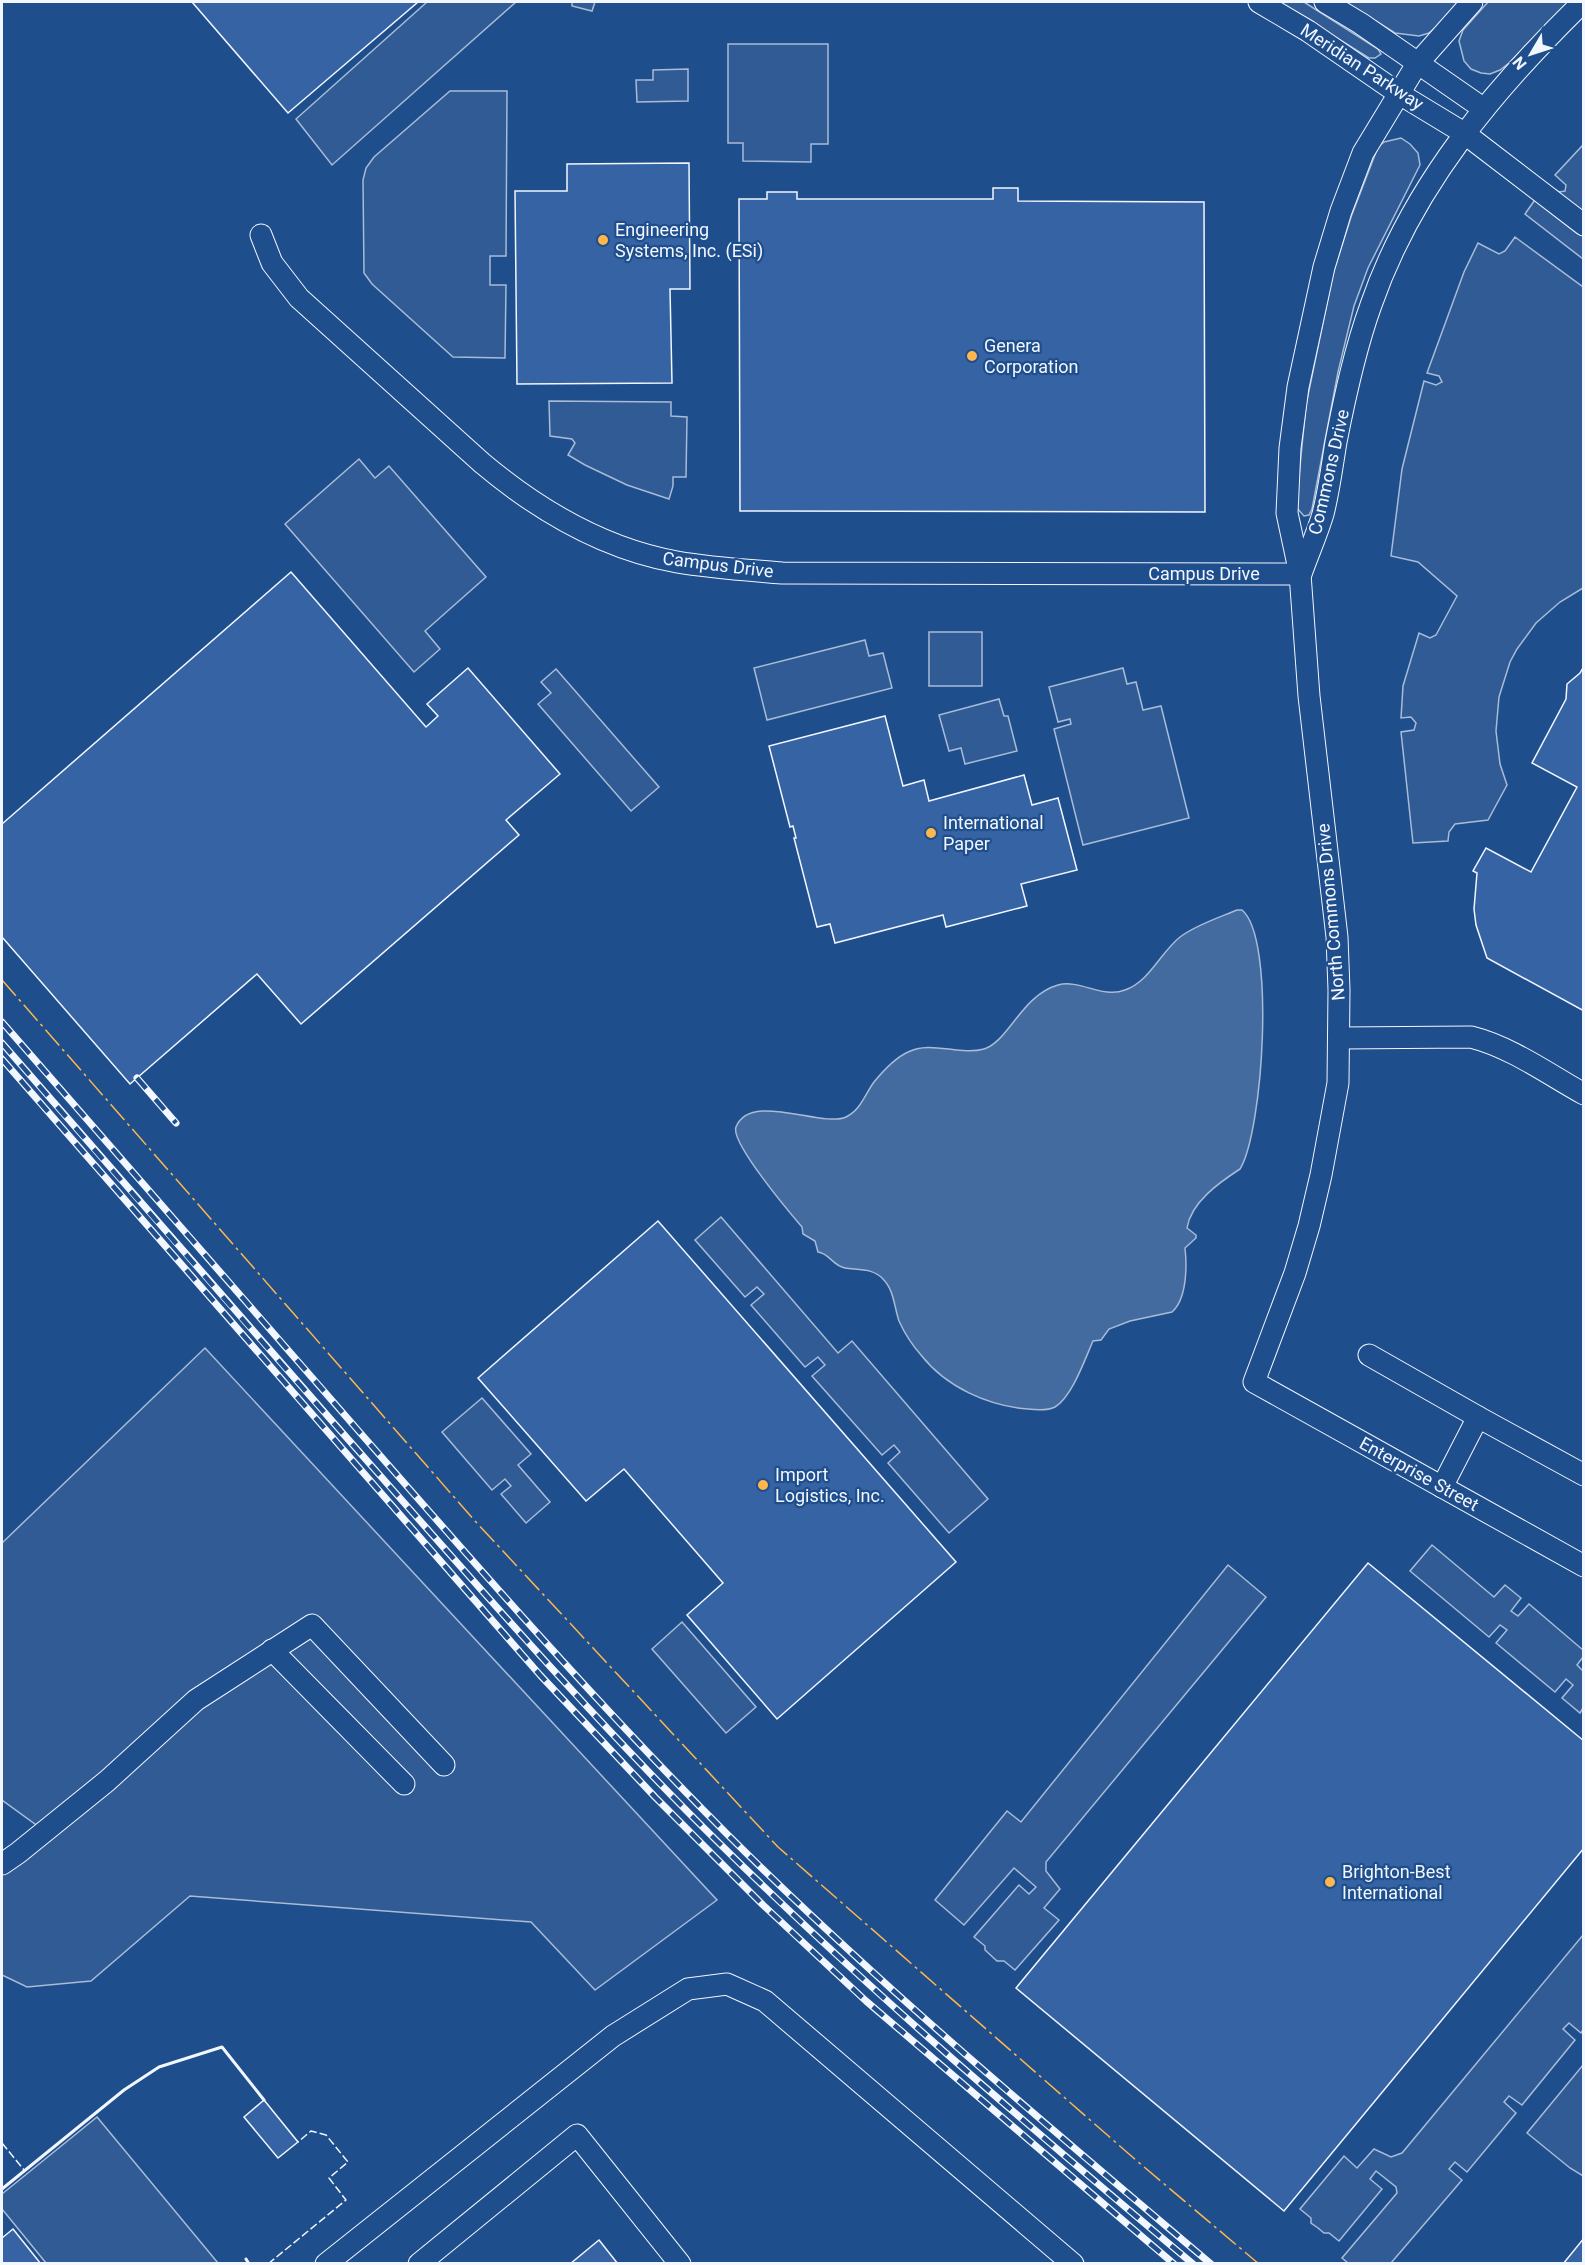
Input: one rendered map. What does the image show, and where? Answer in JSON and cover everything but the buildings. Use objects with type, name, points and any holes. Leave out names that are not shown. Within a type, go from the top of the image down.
[{"type":"street","name":"Meridian Parkway","points":[[1259,2],[1308,31],[1398,93],[1464,133],[1584,225]]},
{"type":"street","name":"Meridian Parkway","points":[[1325,2],[1360,23],[1484,109]]},
{"type":"street","name":"Commons Drive","points":[[1300,574],[1287,513],[1290,448],[1298,387],[1324,267],[1341,211],[1363,153],[1417,64],[1472,2]]},
{"type":"street","name":"Commons Drive","points":[[1300,574],[1323,514],[1352,368],[1371,305],[1410,219],[1431,181],[1464,133],[1550,34],[1583,2]]},
{"type":"street","name":"Campus Drive","points":[[261,236],[272,263],[298,298],[491,471],[558,518],[599,538],[645,554],[675,562],[716,568],[782,573],[1300,574]]},
{"type":"street","name":"North Commons Drive","points":[[1254,1382],[1295,1273],[1321,1175],[1338,1083],[1340,990],[1337,937],[1309,696],[1300,574]]},
{"type":"street","points":[[1339,1038],[1471,1037],[1487,1041],[1584,1094]]},
{"type":"street","points":[[1369,1355],[1584,1475]]},
{"type":"street","name":"Enterprise Street","points":[[1254,1382],[1584,1566]]},
{"type":"street","points":[[1442,1487],[1478,1417]]},
{"type":"street","points":[[2,1864],[107,1781],[196,1700],[312,1625],[444,1765]]},
{"type":"street","points":[[272,1650],[404,1784]]},
{"type":"street","points":[[326,2264],[613,2036],[688,1989],[726,1984],[765,2001],[1072,2264]]},
{"type":"street","points":[[419,2264],[577,2135],[680,2264]]},
{"type":"shaded area","points":[[427,2],[516,2],[332,165],[296,119]]},
{"type":"shaded area","points":[[572,2],[595,2],[592,11],[572,6]]},
{"type":"shaded area","points":[[1279,2],[1304,2],[1378,49],[1381,54],[1375,58],[1369,58]]},
{"type":"shaded area","points":[[1345,2],[1459,2],[1429,33],[1419,36],[1395,33]]},
{"type":"shaded area","points":[[1488,2],[1569,2],[1509,63],[1490,74],[1471,69],[1464,61],[1459,41],[1463,30]]},
{"type":"shaded area","points":[[728,44],[828,44],[828,144],[811,144],[811,162],[743,161],[743,143],[728,143]]},
{"type":"shaded area","points":[[688,69],[688,101],[637,102],[636,80],[653,80],[653,70]]},
{"type":"shaded area","points":[[450,91],[507,91],[506,256],[490,256],[490,285],[506,285],[505,358],[453,357],[372,284],[364,273],[363,180],[366,168],[374,157]]},
{"type":"shaded area","points":[[1401,138],[1418,153],[1420,165],[1368,268],[1354,306],[1338,372],[1312,509],[1309,515],[1304,516],[1296,507],[1306,405],[1333,274],[1351,217],[1378,147],[1384,142]]},
{"type":"shaded area","points":[[1583,145],[1583,259],[1525,214],[1546,184],[1559,192],[1565,191],[1566,185],[1555,175]]},
{"type":"shaded area","points":[[1515,237],[1583,287],[1583,588],[1560,602],[1536,623],[1510,662],[1499,697],[1496,731],[1500,764],[1507,785],[1488,820],[1455,824],[1449,832],[1448,841],[1413,843],[1401,732],[1414,730],[1416,723],[1411,717],[1401,718],[1403,686],[1419,633],[1430,638],[1436,635],[1457,596],[1418,562],[1391,556],[1402,469],[1424,381],[1436,385],[1442,382],[1439,376],[1427,373],[1464,272],[1478,243],[1499,254],[1505,251]]},
{"type":"shaded area","points":[[549,401],[671,402],[671,416],[687,417],[686,477],[673,477],[669,499],[627,485],[585,465],[568,455],[575,443],[572,439],[550,436]]},
{"type":"shaded area","points":[[359,459],[375,478],[389,466],[486,577],[425,631],[440,649],[414,672],[285,524]]},
{"type":"shaded area","points":[[929,632],[982,632],[982,686],[929,686]]},
{"type":"shaded area","points":[[865,640],[869,656],[883,653],[892,688],[767,720],[754,668]]},
{"type":"shaded area","points":[[1123,668],[1127,684],[1136,682],[1143,710],[1161,706],[1189,818],[1083,845],[1054,729],[1071,724],[1070,719],[1058,722],[1049,687]]},
{"type":"shaded area","points":[[556,669],[659,787],[631,811],[538,704],[551,693],[541,682]]},
{"type":"shaded area","points":[[999,699],[1004,716],[1008,716],[1017,751],[965,764],[961,748],[949,751],[939,715]]},
{"type":"shaded area","points":[[1242,910],[1253,928],[1259,957],[1262,1036],[1255,1117],[1248,1148],[1240,1169],[1200,1201],[1190,1219],[1187,1228],[1196,1235],[1196,1238],[1185,1248],[1185,1282],[1177,1306],[1172,1312],[1130,1321],[1109,1329],[1101,1340],[1093,1341],[1067,1395],[1055,1407],[1034,1410],[998,1404],[955,1385],[931,1366],[903,1330],[892,1293],[887,1283],[879,1275],[870,1271],[841,1267],[818,1252],[815,1241],[803,1234],[802,1227],[751,1162],[742,1147],[736,1127],[744,1117],[756,1112],[771,1111],[835,1119],[846,1117],[859,1106],[885,1069],[908,1052],[926,1047],[974,1051],[993,1045],[1035,998],[1045,990],[1058,985],[1075,985],[1108,992],[1125,990],[1141,980],[1180,937],[1200,925]]},
{"type":"shaded area","points":[[721,1217],[838,1353],[852,1341],[988,1499],[949,1533],[888,1463],[900,1452],[894,1445],[882,1455],[812,1376],[825,1365],[818,1357],[805,1367],[751,1305],[764,1294],[757,1287],[745,1297],[695,1240]]},
{"type":"shaded area","points":[[205,1348],[717,1900],[595,1990],[531,1922],[190,1896],[91,1981],[27,1987],[2,1975],[2,1869],[50,1835],[2,1800],[2,1543]]},
{"type":"shaded area","points":[[482,1398],[531,1454],[518,1465],[550,1502],[526,1523],[501,1494],[511,1486],[505,1479],[492,1490],[442,1432]]},
{"type":"shaded area","points":[[1432,1545],[1494,1597],[1505,1585],[1521,1598],[1511,1611],[1518,1616],[1529,1604],[1583,1650],[1583,1657],[1577,1665],[1583,1671],[1583,1708],[1580,1713],[1562,1698],[1573,1685],[1566,1679],[1555,1692],[1496,1643],[1507,1630],[1500,1625],[1489,1637],[1410,1571]]},
{"type":"shaded area","points":[[1228,1565],[1266,1597],[1046,1862],[1046,1871],[1060,1889],[1044,1908],[1059,1920],[1015,1970],[1004,1961],[997,1961],[974,1937],[1019,1885],[1029,1894],[1036,1887],[1014,1868],[964,1925],[935,1900],[1007,1811],[1021,1822]]},
{"type":"shaded area","points":[[682,1622],[756,1707],[726,1733],[652,1649]]},
{"type":"shaded area","points":[[1583,1935],[1583,2030],[1581,2033],[1569,2023],[1563,2029],[1575,2040],[1522,2105],[1509,2096],[1504,2102],[1516,2113],[1467,2172],[1455,2162],[1449,2169],[1462,2180],[1391,2263],[1348,2263],[1342,2258],[1397,2193],[1396,2187],[1376,2171],[1370,2179],[1382,2189],[1339,2241],[1311,2223],[1311,2218],[1300,2209],[1344,2156],[1357,2168],[1374,2149],[1391,2157],[1402,2153]]},
{"type":"shaded area","points":[[1583,2065],[1583,2176],[1527,2133]]},
{"type":"shaded area","points":[[97,2117],[218,2263],[46,2263],[2,2209],[2,2194]]},
{"type":"railway","points":[[2,1022],[497,1589],[681,1787],[845,1947],[1026,2107],[1211,2264]]},
{"type":"railway","points":[[2,1043],[471,1579],[675,1799],[775,1897],[892,2005],[1011,2110],[1193,2264]]},
{"type":"railway","points":[[2,1059],[540,1675],[655,1797],[763,1905],[866,2001],[1174,2264]]},
{"type":"railway","points":[[137,1078],[176,1123]]},
{"type":"fence","points":[[268,2264],[346,2200],[329,2178],[348,2162],[326,2135],[311,2131],[298,2142]]},
{"type":"fence","points":[[2,2143],[24,2170]]},
{"type":"wall","points":[[2,2189],[124,2090],[159,2067],[222,2047],[264,2100]]},
{"type":"wall","points":[[246,2259],[249,2264]]},
{"type":"power","points":[[2,980],[475,1521],[778,1847],[1137,2161],[1259,2264]]},
{"type":"place","name":"Engineering Systems, Inc. (ESi)","points":[[603,240]]},
{"type":"place","name":"Genera Corporation","points":[[972,356]]},
{"type":"place","name":"International Paper","points":[[931,833]]},
{"type":"place","name":"Import Logistics, Inc.","points":[[763,1485]]},
{"type":"place","name":"Brighton-Best International","points":[[1330,1882]]}]
